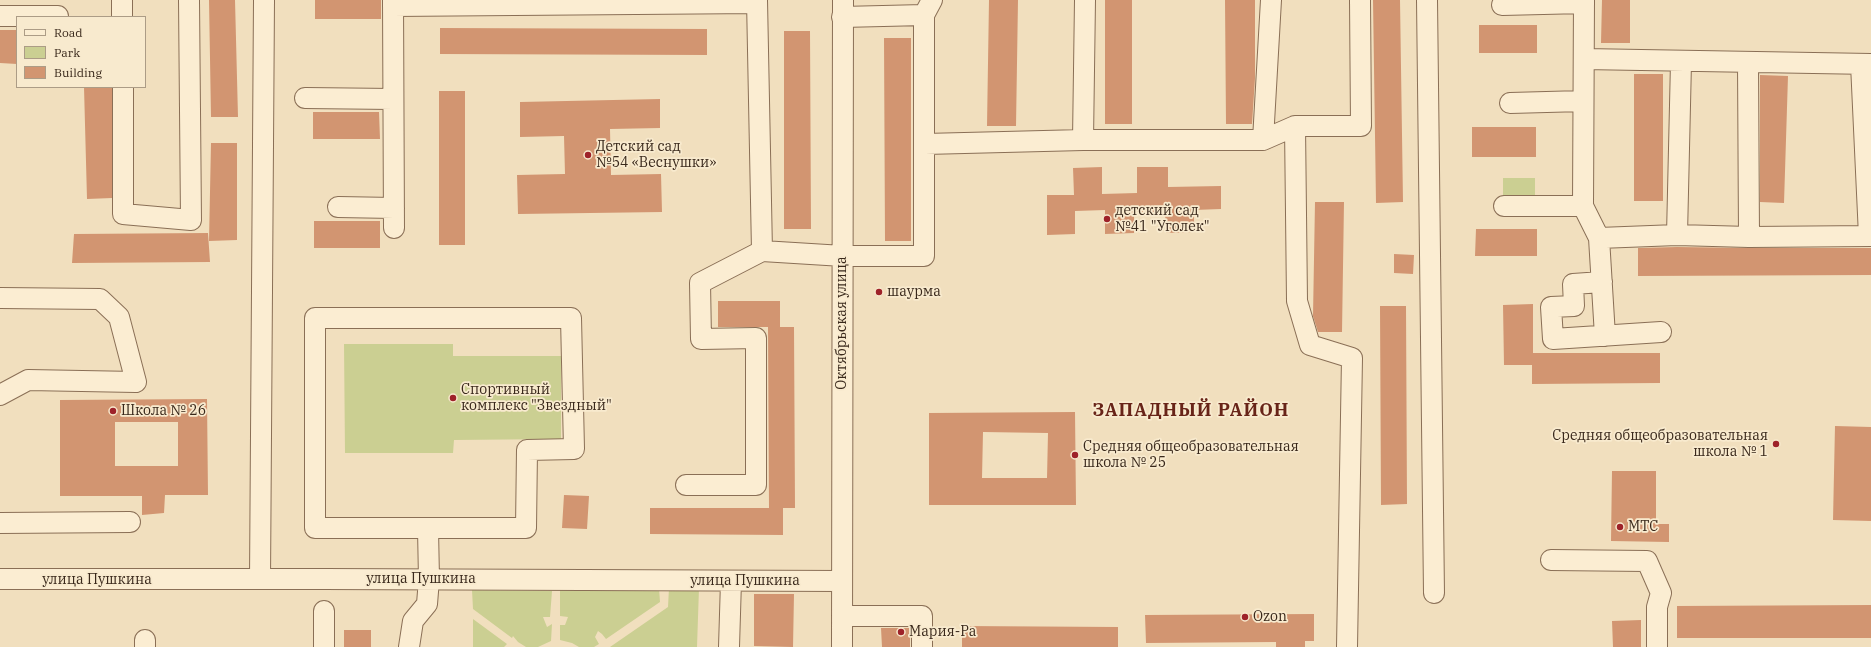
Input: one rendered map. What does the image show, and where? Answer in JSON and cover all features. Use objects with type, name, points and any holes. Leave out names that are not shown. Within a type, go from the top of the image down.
[{"type":"street","points":[[122,0],[122,16]]},
{"type":"street","points":[[123,88],[123,214],[191,220],[190,0]]},
{"type":"street","points":[[260,579],[264,0]]},
{"type":"street","points":[[1083,140],[1085,0]]},
{"type":"street","points":[[1263,140],[1271,0]]},
{"type":"street","points":[[925,144],[1083,140],[1263,140],[1295,126],[1362,126],[1360,0]]},
{"type":"street","points":[[1427,0],[1434,593]]},
{"type":"street","points":[[1502,5],[1584,1],[1583,206],[1599,238],[1605,336]]},
{"type":"street","points":[[394,228],[393,3],[757,2],[762,251]]},
{"type":"street","points":[[686,485],[756,485],[756,338],[701,339],[700,283],[762,251],[842,256],[924,256],[928,7],[843,8]]},
{"type":"street","name":"Октябрьская улица","points":[[842,647],[843,8]]},
{"type":"street","points":[[0,16],[58,16]]},
{"type":"street","points":[[1584,59],[1681,62],[1866,64],[1870,236],[1749,237],[1677,235],[1599,238]]},
{"type":"street","points":[[1677,235],[1681,62]]},
{"type":"street","points":[[1748,63],[1749,237]]},
{"type":"street","points":[[305,98],[393,99]]},
{"type":"street","points":[[1510,102],[1583,101]]},
{"type":"street","points":[[1295,126],[1297,302],[1310,345],[1352,358],[1347,647]]},
{"type":"street","points":[[1504,206],[1583,206]]},
{"type":"street","points":[[338,207],[394,208]]},
{"type":"street","points":[[1602,282],[1573,284],[1574,306],[1551,307],[1553,339],[1661,332]]},
{"type":"street","points":[[0,298],[100,298],[119,317],[136,382],[28,380],[0,395]]},
{"type":"street","points":[[315,318],[571,318],[574,449],[527,450],[526,528],[428,529],[315,528],[315,318]]},
{"type":"street","points":[[0,523],[130,522]]},
{"type":"street","points":[[409,647],[413,621],[427,604],[429,579],[428,529]]},
{"type":"street","points":[[1551,560],[1647,561],[1661,592],[1657,607],[1657,647]]},
{"type":"street","name":"улица Пушкина","points":[[0,579],[842,581]]},
{"type":"street","points":[[729,647],[731,581]]},
{"type":"street","points":[[324,611],[324,647]]},
{"type":"street","points":[[842,616],[922,616],[922,647]]},
{"type":"green space","points":[[1503,178],[1535,178],[1535,197],[1503,197]]},
{"type":"green space","name":"Спортивный комплекс \"Звездный\"","points":[[344,344],[453,344],[453,356],[561,356],[561,439],[454,440],[453,453],[345,453]]},
{"type":"green space","points":[[659,588],[660,602],[606,639],[598,631],[595,637],[599,644],[594,647],[579,647],[572,643],[560,640],[560,625],[565,625],[568,617],[560,616],[560,590]]},
{"type":"green space","points":[[669,588],[699,588],[697,647],[610,647],[668,607]]},
{"type":"green space","points":[[472,590],[552,591],[550,617],[543,617],[547,627],[552,624],[551,641],[538,647],[526,647],[518,642],[513,636],[512,638],[473,609]]},
{"type":"green space","points":[[473,619],[507,644],[504,647],[473,647]]},
{"type":"building","points":[[209,0],[235,0],[238,117],[211,117]]},
{"type":"building","points":[[315,0],[381,0],[381,19],[315,19]]},
{"type":"building","points":[[989,0],[1018,0],[1016,126],[987,126]]},
{"type":"building","points":[[1105,0],[1132,0],[1132,124],[1105,124]]},
{"type":"building","points":[[1225,0],[1255,0],[1255,78],[1252,124],[1226,124]]},
{"type":"building","points":[[1373,0],[1400,0],[1403,202],[1376,203]]},
{"type":"building","points":[[1602,0],[1630,0],[1630,43],[1601,43]]},
{"type":"building","points":[[1479,25],[1537,25],[1537,53],[1479,53]]},
{"type":"building","points":[[440,28],[707,29],[707,55],[440,54]]},
{"type":"building","points":[[0,30],[16,30],[16,64],[0,63]]},
{"type":"building","points":[[784,31],[810,31],[811,229],[784,229]]},
{"type":"building","points":[[884,38],[911,38],[911,241],[885,241]]},
{"type":"building","points":[[1634,74],[1663,74],[1663,201],[1634,201]]},
{"type":"building","points":[[1760,75],[1788,76],[1784,203],[1760,202]]},
{"type":"building","points":[[84,88],[112,88],[112,198],[87,199]]},
{"type":"building","points":[[439,91],[465,91],[465,245],[439,245]]},
{"type":"building","name":"Детский сад №54 «Веснушки»","points":[[660,99],[660,128],[610,129],[611,175],[661,174],[662,212],[518,214],[517,175],[565,174],[564,136],[520,137],[520,102]]},
{"type":"building","points":[[313,112],[379,112],[380,139],[313,139]]},
{"type":"building","points":[[1472,127],[1536,127],[1536,157],[1472,157]]},
{"type":"building","points":[[211,143],[237,143],[237,240],[209,241]]},
{"type":"building","points":[[1102,167],[1102,194],[1137,193],[1137,167],[1168,167],[1168,187],[1221,186],[1221,209],[1194,210],[1194,232],[1166,233],[1165,212],[1134,212],[1134,233],[1105,234],[1105,210],[1075,211],[1075,234],[1047,235],[1047,195],[1074,195],[1073,168]]},
{"type":"building","points":[[1315,202],[1344,202],[1342,332],[1318,332],[1313,316]]},
{"type":"building","points":[[314,221],[380,221],[380,248],[314,248]]},
{"type":"building","points":[[1476,229],[1537,229],[1537,256],[1475,256]]},
{"type":"building","points":[[208,233],[210,262],[72,263],[74,234]]},
{"type":"building","points":[[1638,248],[1871,248],[1871,275],[1638,276]]},
{"type":"building","points":[[1394,254],[1414,255],[1413,274],[1394,273]]},
{"type":"building","points":[[718,301],[780,301],[780,327],[794,327],[795,508],[783,508],[783,535],[650,534],[650,508],[769,508],[768,327],[718,327]]},
{"type":"building","points":[[1533,304],[1533,353],[1660,353],[1660,383],[1532,384],[1532,365],[1504,365],[1503,305]]},
{"type":"building","points":[[1380,306],[1406,306],[1407,504],[1381,505]]},
{"type":"building","points":[[207,399],[208,495],[165,495],[164,513],[142,515],[142,496],[60,496],[60,400]],"holes":[[[115,422],[178,422],[178,466],[115,466]]]},
{"type":"building","points":[[1075,412],[1076,505],[929,505],[929,413]],"holes":[[[983,432],[1048,433],[1047,478],[982,478]]]},
{"type":"building","points":[[1835,426],[1871,427],[1871,521],[1833,520]]},
{"type":"building","points":[[1612,471],[1656,471],[1656,524],[1669,524],[1669,542],[1611,541]]},
{"type":"building","points":[[564,495],[589,496],[587,529],[562,528]]},
{"type":"building","points":[[754,594],[794,594],[793,647],[754,646]]},
{"type":"building","points":[[1871,605],[1871,638],[1677,638],[1677,606]]},
{"type":"building","points":[[1314,614],[1314,641],[1305,641],[1305,647],[1276,647],[1276,642],[1146,643],[1145,615]]},
{"type":"building","points":[[1641,620],[1641,647],[1613,647],[1612,621]]},
{"type":"building","points":[[962,626],[1118,627],[1118,647],[962,647]]},
{"type":"building","points":[[881,628],[910,628],[910,647],[882,647]]},
{"type":"building","points":[[344,630],[371,630],[371,647],[344,647]]},
{"type":"place","name":"Детский сад №54 «Веснушки»","points":[[588,155]]},
{"type":"place","name":"детский сад №41 \"Уголек\"","points":[[1107,219]]},
{"type":"place","name":"шаурма","points":[[879,292]]},
{"type":"place","name":"Спортивный комплекс \"Звездный\"","points":[[453,398]]},
{"type":"place","name":"Школа № 26","points":[[113,411]]},
{"type":"place","name":"Средняя общеобразовательная школа № 1","points":[[1776,444]]},
{"type":"place","name":"Средняя общеобразовательная школа № 25","points":[[1075,455]]},
{"type":"place","name":"МТС","points":[[1620,527]]},
{"type":"place","name":"Ozon","points":[[1245,617]]},
{"type":"place","name":"Мария-Ра","points":[[901,632]]},
{"type":"district","name":"ЗАПАДНЫЙ РАЙОН","points":[[1191,411]]}]
